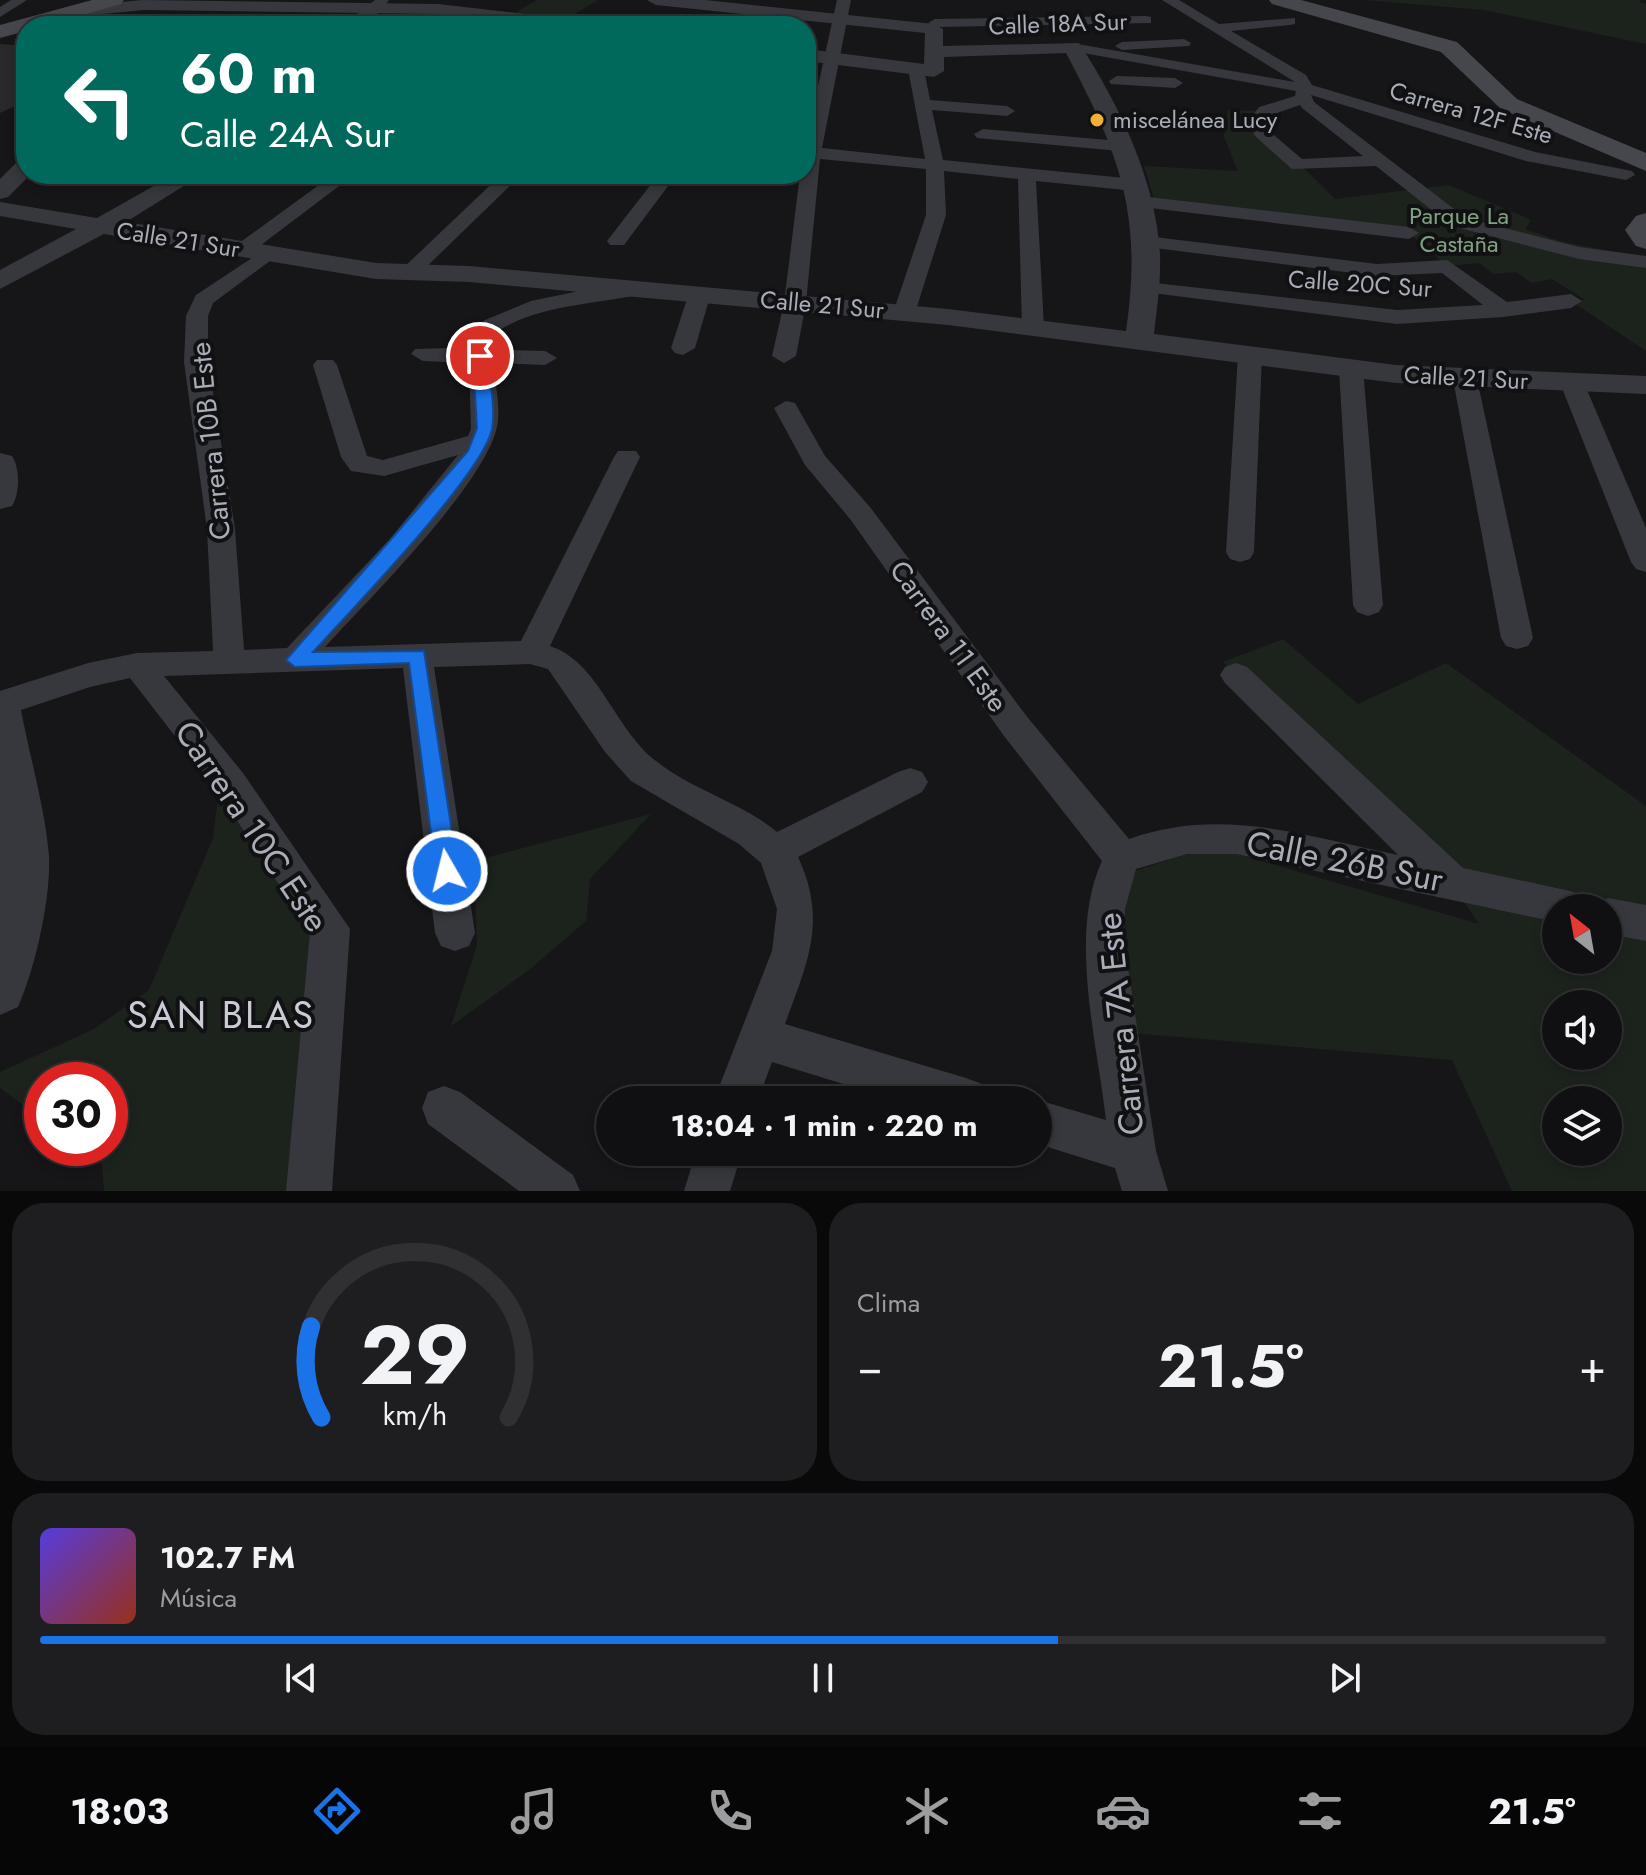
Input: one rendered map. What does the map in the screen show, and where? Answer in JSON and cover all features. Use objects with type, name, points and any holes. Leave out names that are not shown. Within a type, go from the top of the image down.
[{"type":"main road","points":[[26,16],[114,0]]},
{"type":"main road","points":[[1279,0],[1449,47],[1466,58],[1489,90],[1509,104],[1636,169]]},
{"type":"main road","points":[[48,16],[78,6]]},
{"type":"main road","points":[[1646,222],[1640,230],[1646,240]]},
{"type":"street","points":[[0,13],[20,0]]},
{"type":"street","points":[[156,0],[192,3]]},
{"type":"street","points":[[443,7],[477,0]]},
{"type":"street","points":[[656,0],[704,2],[809,16]]},
{"type":"street","points":[[816,121],[844,0]]},
{"type":"street","points":[[1045,0],[1104,105],[1137,194],[1146,242],[1139,340]]},
{"type":"street","points":[[1169,0],[1300,78],[1304,93]]},
{"type":"street","points":[[678,16],[704,2]]},
{"type":"street","points":[[78,6],[192,3],[378,5],[443,7],[498,16]]},
{"type":"street","points":[[816,17],[935,21],[1146,20]]},
{"type":"street","points":[[904,313],[936,215],[935,165],[925,105],[935,21]]},
{"type":"street","points":[[1217,28],[1290,21]]},
{"type":"street","name":"Calle 18A Sur","points":[[816,56],[928,64],[1072,47],[1184,43]]},
{"type":"street","points":[[1072,47],[1304,93],[1378,161],[1444,213],[1468,226],[1579,253],[1646,262]]},
{"type":"street","points":[[1117,81],[1204,83],[1227,77]]},
{"type":"street","points":[[1304,93],[1265,111],[1256,121],[1261,132],[1298,165],[1378,161]]},
{"type":"street","name":"Carrera 12F Este","points":[[1304,93],[1509,151],[1636,169]]},
{"type":"street","points":[[925,105],[1007,111]]},
{"type":"street","points":[[983,134],[1120,146]]},
{"type":"street","points":[[816,154],[1027,174],[1137,194],[1409,233]]},
{"type":"street","points":[[1027,174],[1033,327]]},
{"type":"street","points":[[0,192],[16,176]]},
{"type":"street","points":[[0,281],[97,227],[129,214],[176,184]]},
{"type":"street","points":[[254,252],[334,184]]},
{"type":"street","points":[[409,273],[502,184]]},
{"type":"street","points":[[617,241],[660,184]]},
{"type":"street","points":[[784,356],[795,303],[806,184]]},
{"type":"street","name":"Calle 21 Sur","points":[[0,209],[254,252],[409,273],[469,274],[904,313],[1139,340],[1351,369],[1465,379],[1646,385]]},
{"type":"street","points":[[1368,228],[1377,270]]},
{"type":"street","points":[[1146,242],[1377,270],[1447,266],[1503,310]]},
{"type":"street","name":"Carrera 10B Este","points":[[229,662],[221,529],[196,362],[197,316],[204,300],[254,252]]},
{"type":"street","name":"Calle 20C Sur","points":[[1145,286],[1379,317],[1436,317],[1571,301]]},
{"type":"street","points":[[295,660],[414,527],[480,441],[484,420],[468,356],[480,331],[499,321],[570,298],[640,288]]},
{"type":"street","points":[[683,348],[700,293]]},
{"type":"street","points":[[423,354],[545,358]]},
{"type":"street","points":[[1240,552],[1250,355]]},
{"type":"street","points":[[325,365],[354,457],[360,465],[384,468],[480,441]]},
{"type":"street","points":[[1351,369],[1368,605]]},
{"type":"street","points":[[1465,379],[1517,638]]},
{"type":"street","points":[[1572,383],[1646,562]]},
{"type":"street","name":"Carrera 11 Este","points":[[786,408],[814,459],[860,513],[1016,727],[1122,858]]},
{"type":"street","points":[[531,652],[627,457]]},
{"type":"street","points":[[0,463],[0,498]]},
{"type":"street","points":[[0,990],[12,892],[25,855],[0,707],[88,675],[137,665],[531,652],[559,661],[617,742],[643,771],[676,792],[728,817],[774,852],[792,888],[796,930],[792,951],[741,1086]]},
{"type":"street","points":[[417,656],[455,933]]},
{"type":"street","name":"Carrera 10C Este","points":[[137,665],[231,783],[330,929],[309,1191]]},
{"type":"street","points":[[1236,675],[1450,881]]},
{"type":"street","points":[[774,852],[910,782]]},
{"type":"street","name":"Calle 26B Sur","points":[[1122,858],[1178,837],[1206,835],[1255,841],[1542,902]]},
{"type":"street","name":"Carrera 7A Este","points":[[1122,858],[1109,883],[1103,909],[1104,942],[1139,1171]]},
{"type":"street","points":[[1622,919],[1646,923]]},
{"type":"street","points":[[758,1037],[920,1086]]},
{"type":"street","points":[[444,1108],[557,1191]]},
{"type":"street","points":[[1052,1129],[1139,1171]]},
{"type":"street","points":[[707,1191],[715,1166]]},
{"type":"green space","points":[[537,0],[598,0],[572,16],[513,14]]},
{"type":"green space","points":[[1366,0],[1641,0],[1639,2],[1646,4],[1646,44],[1484,10]]},
{"type":"green space","name":"Parque La Castaña","points":[[1228,110],[1265,111],[1256,121],[1335,199],[1449,185],[1531,220],[1525,229],[1563,242],[1646,258],[1646,351],[1571,301],[1585,300],[1552,279],[1532,283],[1516,272],[1493,274],[1480,263],[1447,266],[1409,233],[1154,199],[1144,166],[1238,171],[1224,137]]},
{"type":"green space","points":[[1283,639],[1358,704],[1446,663],[1646,806],[1646,1191],[1512,1191],[1452,1060],[1131,1033],[1124,898],[1135,871],[1186,854],[1230,852],[1479,924],[1450,881],[1223,662]]},
{"type":"green space","points":[[219,789],[323,948],[289,1191],[104,1191],[102,1166],[128,1166],[128,1062],[24,1062],[24,1106],[0,1088],[0,1072],[94,1029],[149,990],[213,838]]},
{"type":"green space","points":[[651,814],[590,879],[586,921],[529,970],[451,1026],[477,945],[474,861]]},
{"type":"building","points":[[0,44],[16,45],[16,106],[0,113]]},
{"type":"place","name":"miscelánea Lucy","points":[[1097,120]]},
{"type":"district","name":"SAN BLAS","points":[[221,1015]]},
{"type":"route","points":[[447,871],[417,656],[295,660],[414,527],[475,452],[484,428],[480,356]]}]
